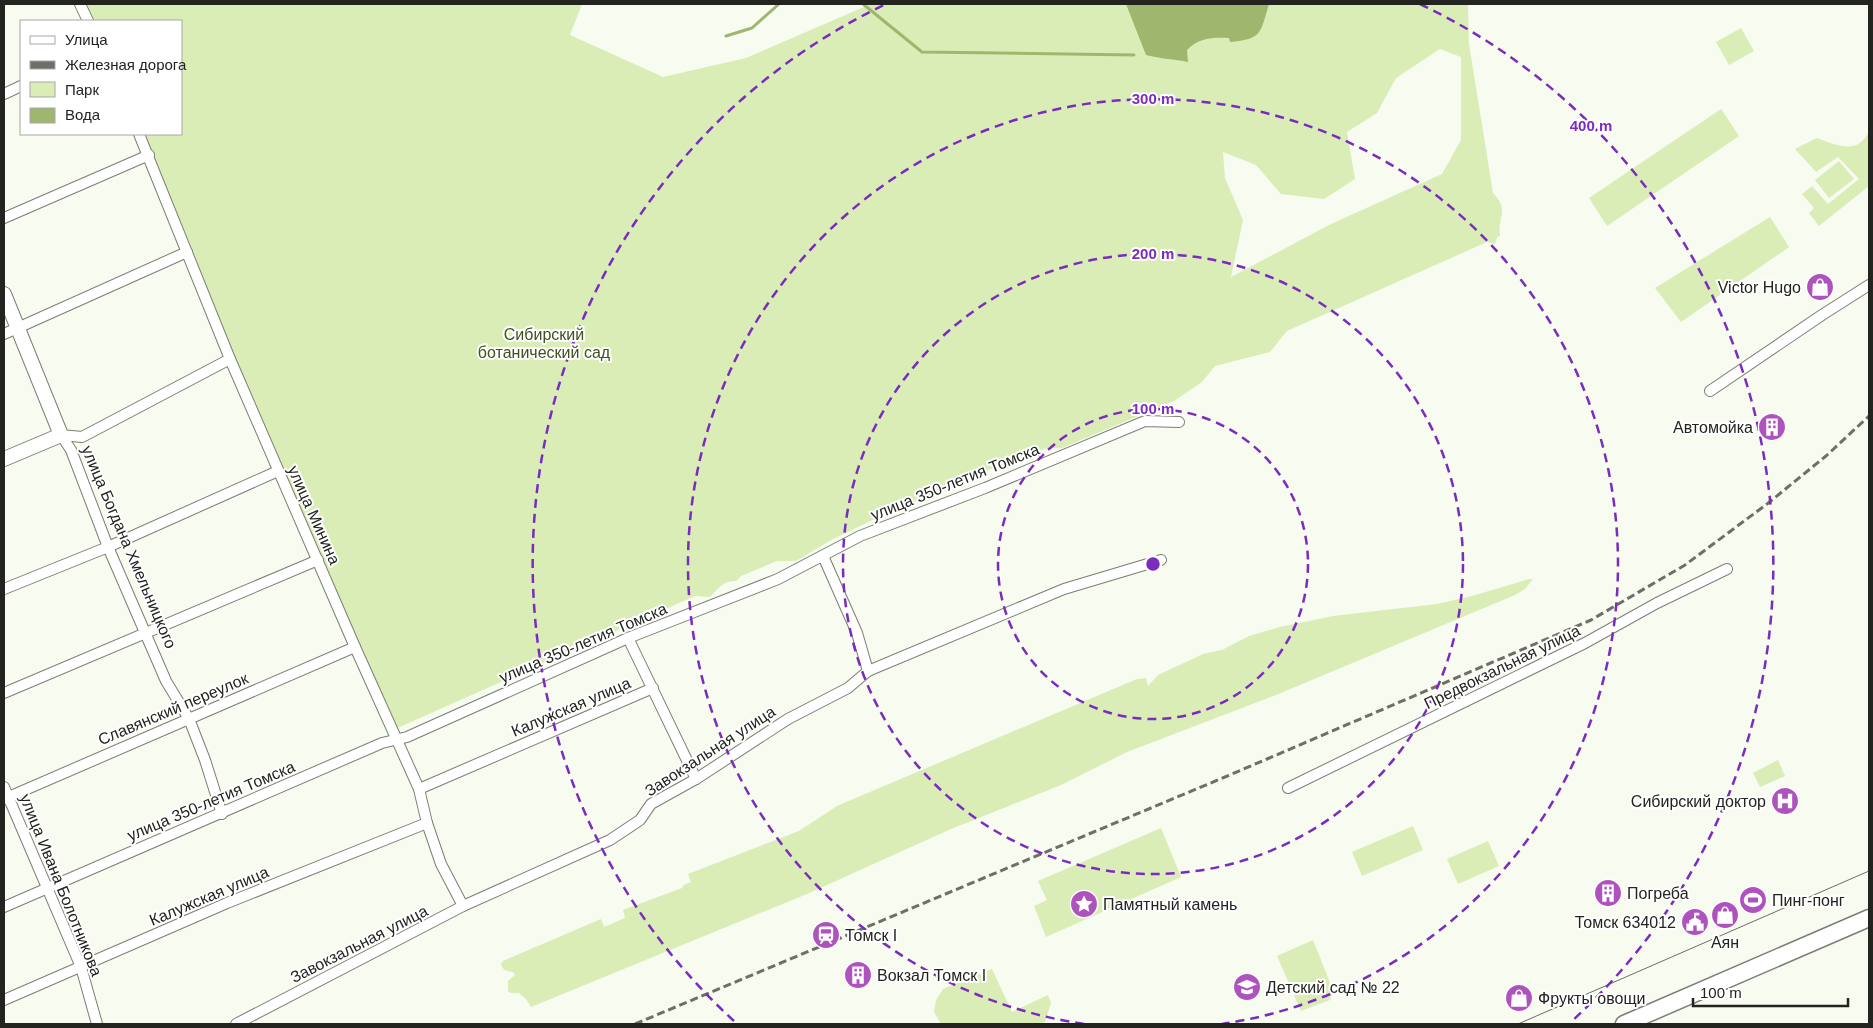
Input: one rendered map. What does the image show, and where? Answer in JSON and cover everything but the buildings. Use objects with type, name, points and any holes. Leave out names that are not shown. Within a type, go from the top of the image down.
[{"type":"main road","points":[[1624,1024],[1869,918]]},
{"type":"street","points":[[80,4],[88,20]]},
{"type":"street","points":[[4,94],[20,86]]},
{"type":"street","name":"улица Минина","points":[[139,135],[230,360],[419,790],[427,823],[441,864],[463,906]]},
{"type":"street","points":[[4,218],[149,155]]},
{"type":"street","points":[[4,334],[187,252]]},
{"type":"street","points":[[1710,391],[1869,285]]},
{"type":"street","name":"улица Богдана Хмельницкого","points":[[4,294],[61,435],[71,450],[108,546],[166,681],[188,719],[205,760],[222,814]]},
{"type":"street","points":[[4,460],[61,435],[82,437],[230,360]]},
{"type":"street","name":"улица 350-летия Томска","points":[[4,907],[382,743],[406,737],[628,638],[778,579],[860,536],[985,488],[1145,421],[1178,422]]},
{"type":"street","points":[[4,589],[108,546],[278,471]]},
{"type":"street","points":[[823,556],[857,632],[868,671]]},
{"type":"street","points":[[4,693],[318,560]]},
{"type":"street","name":"Завокзальная улица","points":[[236,1024],[463,906],[610,840],[640,820],[651,804],[696,779],[788,718],[848,688],[868,671],[1064,589],[1161,560]]},
{"type":"street","name":"Предвокзальная улица","points":[[1288,788],[1585,643],[1657,603],[1727,570]]},
{"type":"street","name":"Калужская улица","points":[[628,638],[696,779]]},
{"type":"street","name":"Славянский переулок","points":[[5,794],[188,719],[355,647]]},
{"type":"street","name":"Калужская улица","points":[[419,790],[653,688]]},
{"type":"street","name":"улица Ивана Болотникова","points":[[5,794],[48,887],[81,967],[97,1024]]},
{"type":"street","name":"Калужская улица","points":[[4,1000],[227,903],[427,823]]},
{"type":"green space","name":"Сибирский ботанический сад","points":[[84,4],[582,4],[570,35],[663,77],[746,58],[871,4],[1468,4],[1469,44],[1493,193],[1501,204],[1502,209],[1500,236],[1497,237],[1495,244],[1487,242],[1287,331],[1270,352],[1215,366],[1202,382],[1174,401],[1062,448],[1044,449],[978,474],[958,483],[950,490],[934,493],[881,516],[833,539],[796,561],[777,561],[741,576],[736,581],[728,582],[721,586],[710,597],[695,596],[395,729],[234,356],[144,135],[182,135],[182,20],[92,20]],"holes":[[[1440,49],[1461,57],[1461,140],[1442,174],[1333,223],[1231,277],[1243,220],[1225,178],[1223,152],[1256,165],[1281,194],[1324,199],[1355,179],[1347,132],[1377,113],[1396,78]]]},
{"type":"green space","points":[[1741,28],[1754,51],[1729,65],[1716,42]]},
{"type":"green space","points":[[1721,109],[1739,136],[1607,226],[1589,198]]},
{"type":"green space","points":[[1869,131],[1869,186],[1819,226],[1809,213],[1814,208],[1802,194],[1812,186],[1828,204],[1859,179],[1838,157],[1816,172],[1795,149],[1817,138],[1839,145],[1853,146],[1859,144]]},
{"type":"green space","points":[[1839,161],[1854,179],[1829,198],[1815,180]]},
{"type":"green space","points":[[1770,217],[1789,247],[1681,322],[1655,288]]},
{"type":"green space","points":[[1533,579],[1525,589],[1515,595],[1276,695],[1127,752],[1061,785],[951,829],[807,894],[531,1007],[519,993],[508,991],[508,981],[515,975],[513,972],[503,968],[501,964],[503,961],[601,919],[604,927],[625,918],[623,910],[682,888],[691,882],[688,874],[799,831],[837,806],[1137,679],[1146,678],[1148,686],[1158,675],[1203,654],[1222,650],[1249,636],[1280,627],[1333,616],[1437,604]]},
{"type":"green space","points":[[1778,760],[1785,776],[1760,787],[1753,773]]},
{"type":"green space","points":[[1413,826],[1423,850],[1362,876],[1352,852]]},
{"type":"green space","points":[[1161,828],[1181,877],[1046,937],[1034,906],[1047,900],[1038,881]]},
{"type":"green space","points":[[1488,841],[1499,866],[1458,884],[1447,859]]},
{"type":"green space","points":[[1313,940],[1333,990],[1330,1000],[1301,1011],[1277,956]]},
{"type":"green space","points":[[992,969],[1012,1012],[1048,995],[1051,1003],[1045,1022],[1040,1024],[941,1024],[934,1012],[936,1000],[943,989]]},
{"type":"water","points":[[1126,4],[1269,4],[1261,28],[1254,36],[1241,41],[1230,42],[1229,38],[1212,38],[1201,41],[1187,50],[1188,62],[1146,55]]},
{"type":"waterway","points":[[726,36],[752,28],[779,4]]},
{"type":"waterway","points":[[863,4],[922,52],[1134,55]]},
{"type":"tram line","points":[[1518,1024],[1869,871]]},
{"type":"railway","points":[[635,1024],[1225,777],[1591,620],[1685,565],[1767,504],[1826,456],[1869,416]]},
{"type":"place","name":"Victor Hugo","points":[[1820,287]]},
{"type":"place","name":"Автомойка","points":[[1772,427]]},
{"type":"place","name":"Сибирский доктор","points":[[1785,801]]},
{"type":"place","name":"Погреба","points":[[1608,893]]},
{"type":"place","name":"Пинг-понг","points":[[1753,900]]},
{"type":"place","name":"Памятный камень","points":[[1084,904]]},
{"type":"place","name":"Аян","points":[[1725,915]]},
{"type":"place","name":"Томск 634012","points":[[1695,922]]},
{"type":"place","name":"Томск I","points":[[826,935]]},
{"type":"place","name":"Вокзал Томск I","points":[[858,975]]},
{"type":"place","name":"Детский сад № 22","points":[[1247,987]]},
{"type":"place","name":"Фрукты овощи","points":[[1519,998]]}]
